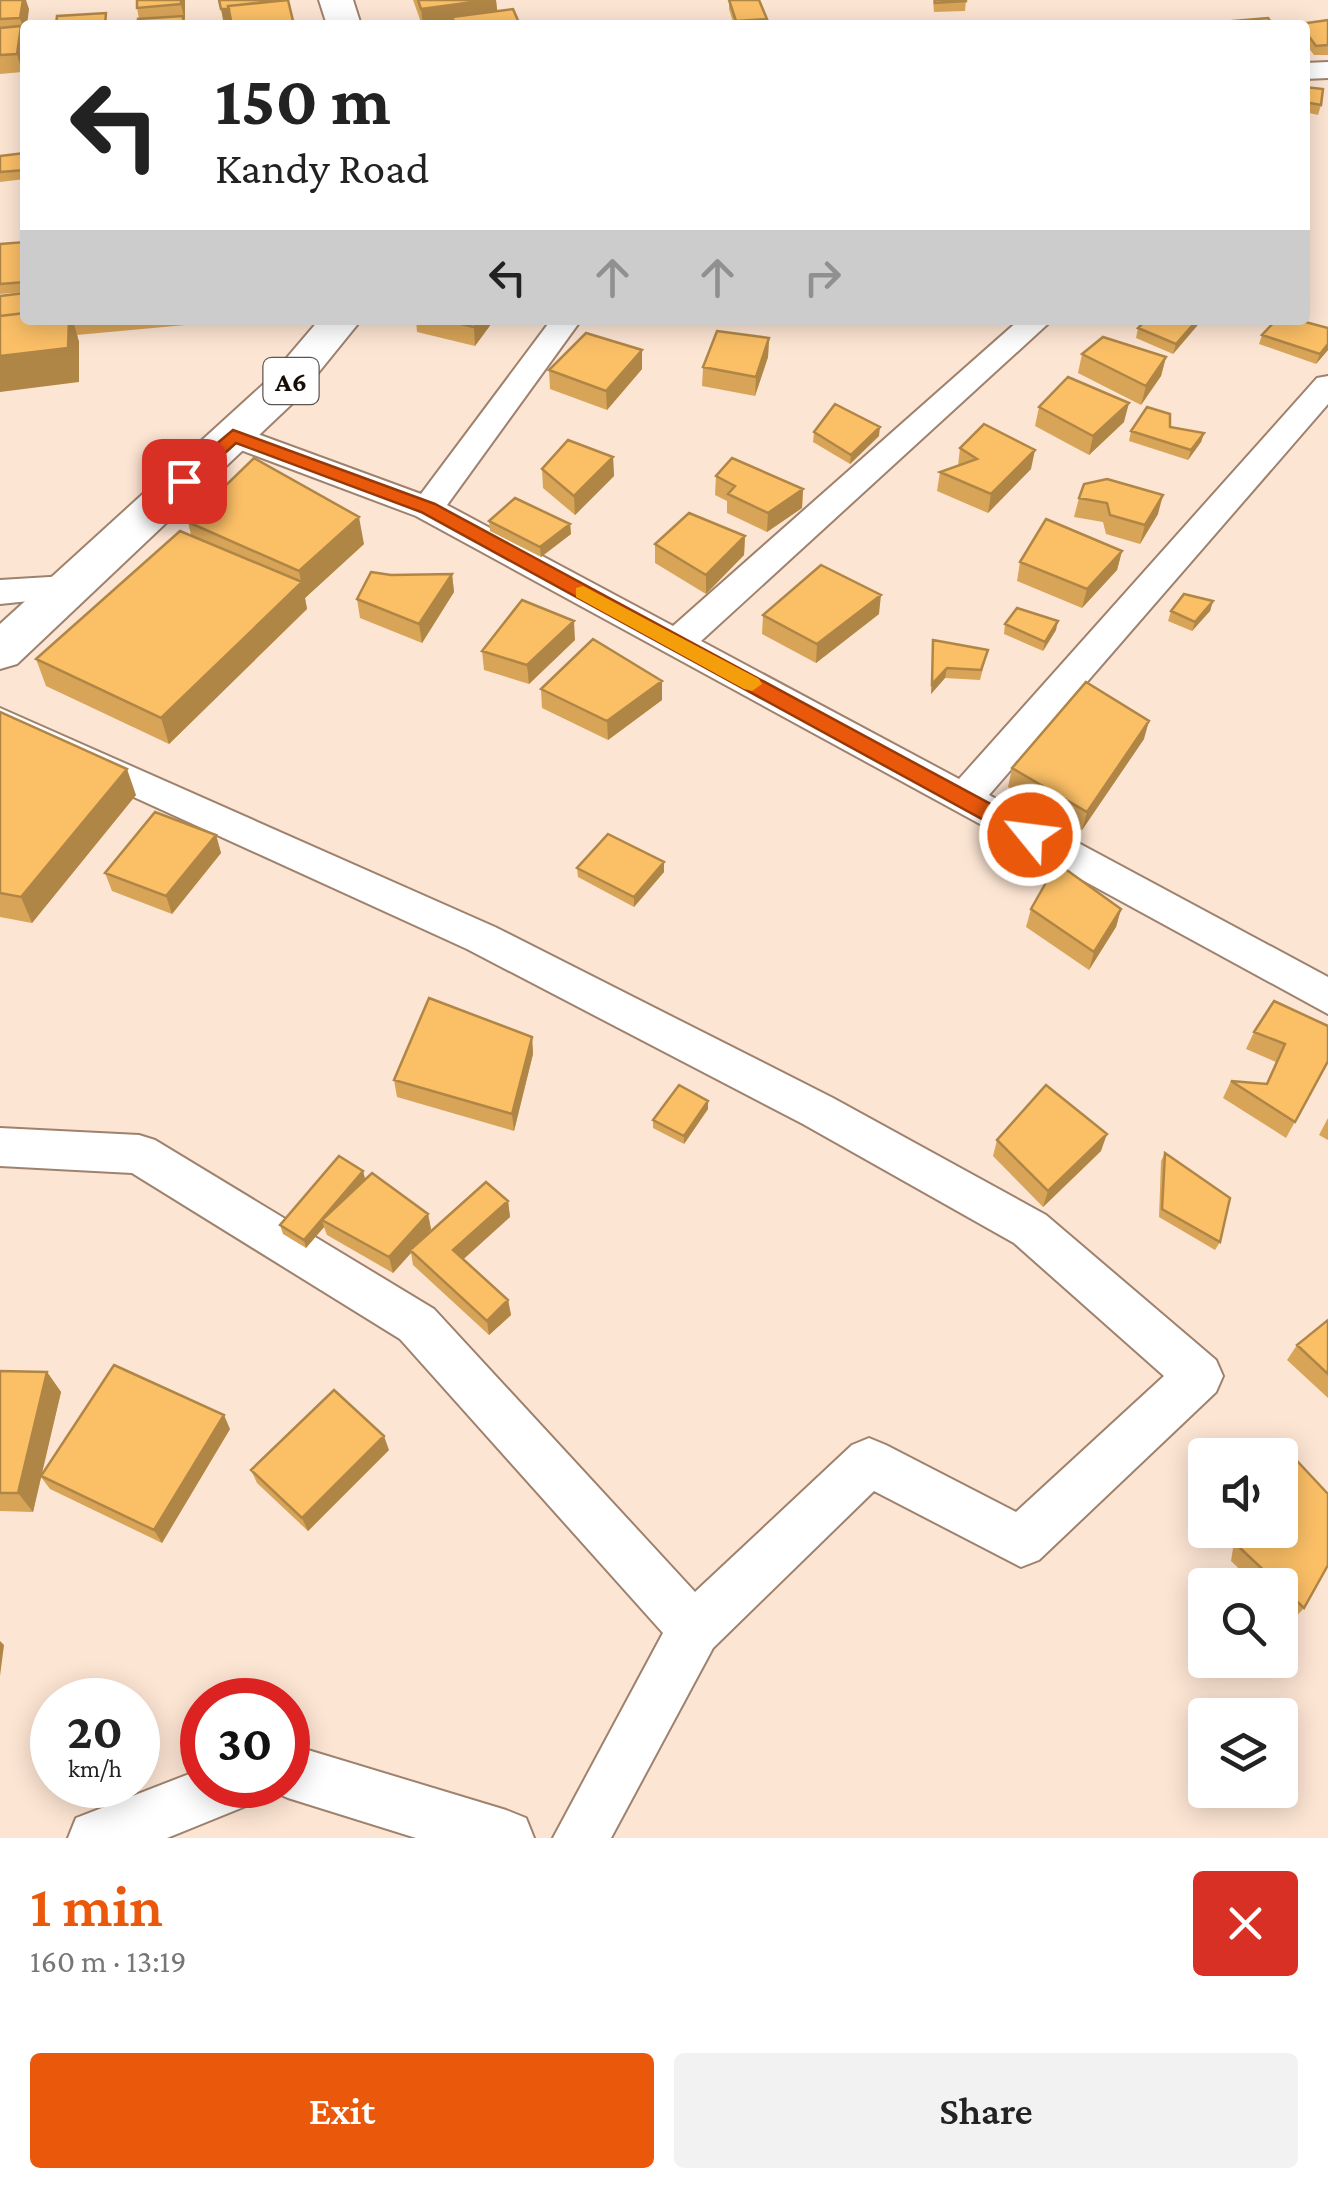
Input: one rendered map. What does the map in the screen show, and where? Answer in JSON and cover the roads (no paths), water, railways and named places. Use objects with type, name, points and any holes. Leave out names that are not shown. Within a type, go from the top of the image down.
[{"type":"highway","name":"A6","points":[[0,652],[233,436],[307,364],[337,325]]},
{"type":"street","points":[[428,508],[562,325]]},
{"type":"street","points":[[676,643],[1032,325]]},
{"type":"street","points":[[963,799],[1325,394]]},
{"type":"street","points":[[233,436],[428,508],[1328,997]]},
{"type":"street","points":[[0,592],[66,588]]},
{"type":"street","points":[[0,721],[480,938],[818,1111],[1030,1229],[1199,1376],[1021,1542],[869,1462],[694,1629],[581,1838]]},
{"type":"street","points":[[0,1147],[139,1154],[417,1324],[694,1629]]},
{"type":"street","points":[[310,1778],[506,1838]]},
{"type":"street","points":[[96,1838],[180,1805]]}]
